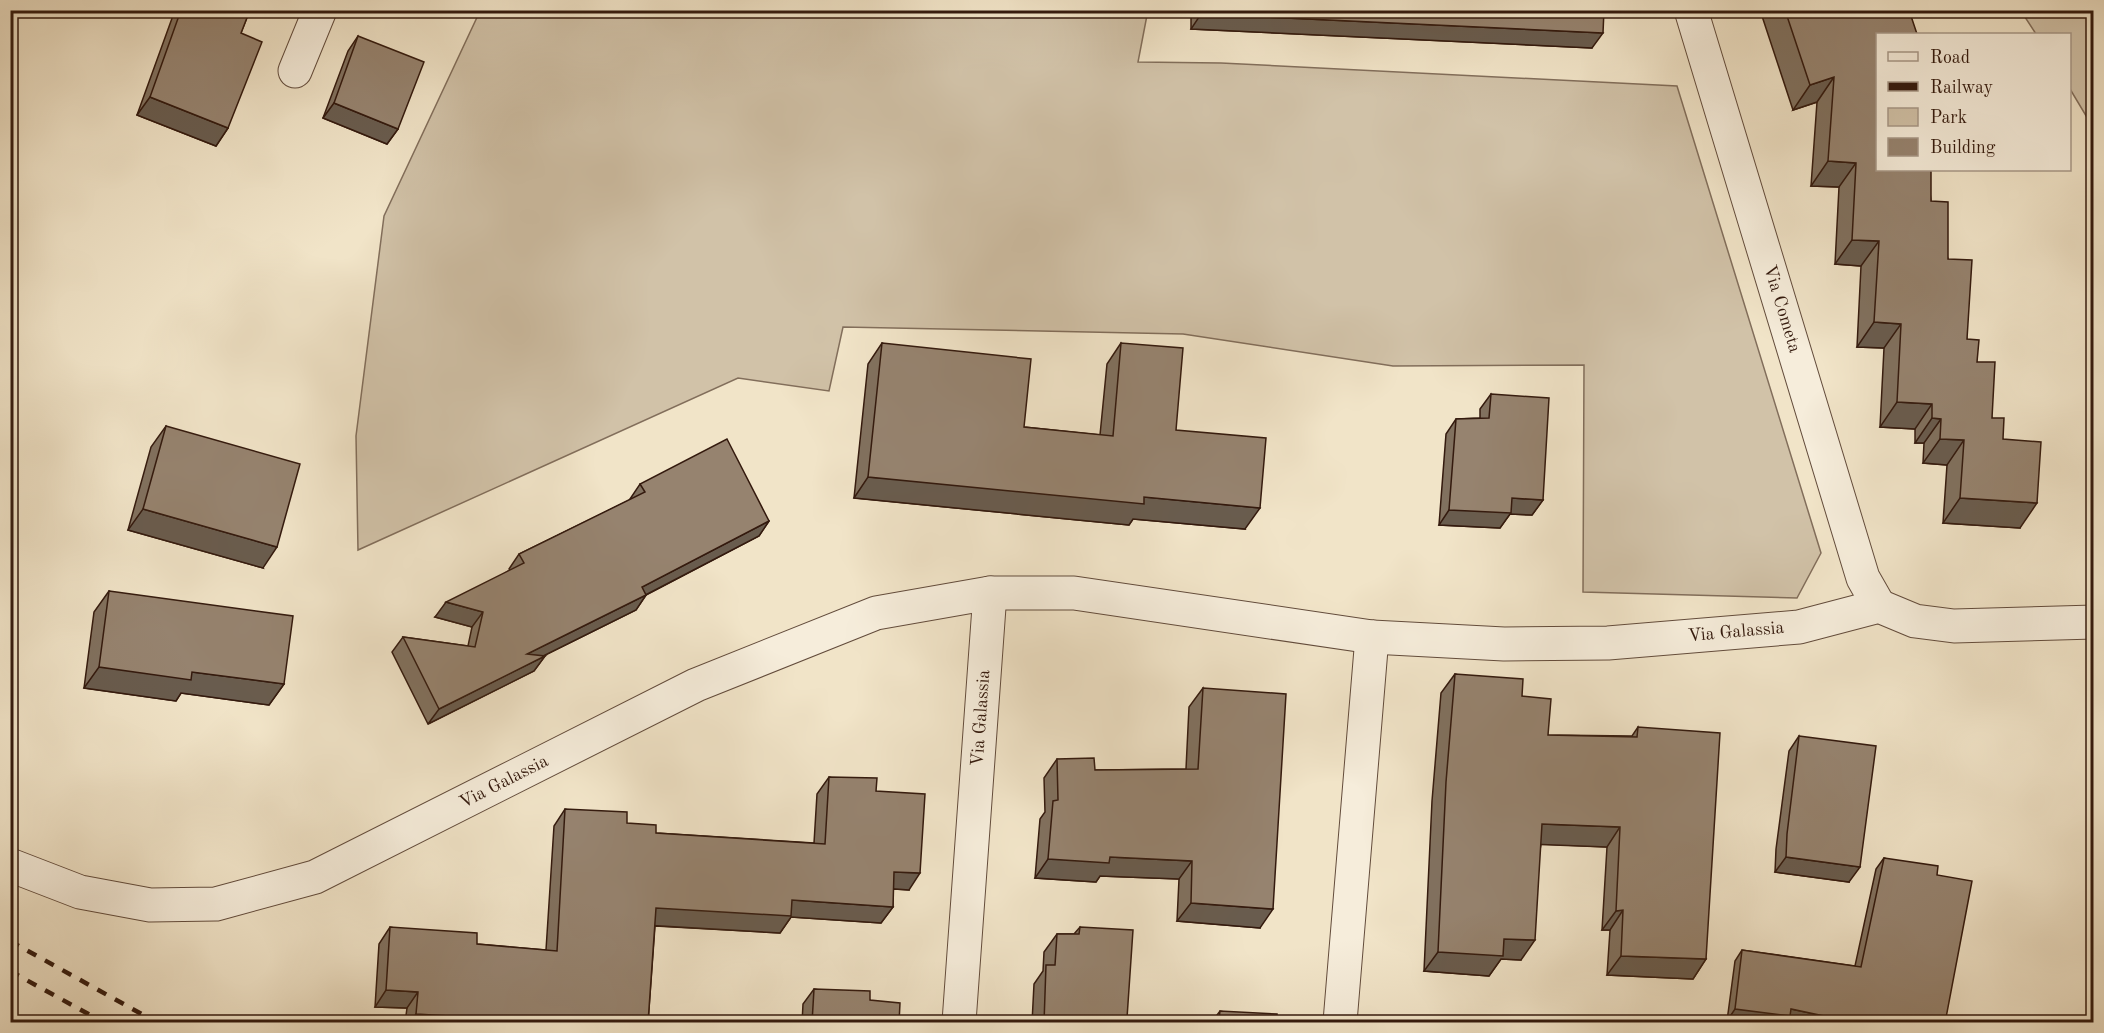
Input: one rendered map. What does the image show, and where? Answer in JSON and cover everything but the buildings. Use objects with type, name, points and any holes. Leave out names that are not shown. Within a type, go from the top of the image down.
[{"type":"street","points":[[295,71],[320,10]]},
{"type":"street","name":"Via Cometa","points":[[1691,10],[1863,578],[1879,606]]},
{"type":"street","name":"Via Galassia","points":[[10,865],[80,892],[150,905],[216,904],[315,877],[696,685],[876,613],[990,593],[1074,593],[1372,637],[1504,644],[1608,643],[1799,627],[1879,606]]},
{"type":"street","name":"Via Galassia","points":[[958,1023],[990,593]]},
{"type":"street","points":[[1879,606],[1915,621],[1954,626],[2094,622]]},
{"type":"street","points":[[1340,1023],[1372,637]]},
{"type":"green space","points":[[1148,10],[1138,62],[1221,63],[1677,86],[1821,553],[1797,598],[1583,592],[1584,365],[1393,366],[1183,334],[843,327],[829,391],[738,378],[358,550],[356,436],[384,216],[480,11]]},
{"type":"green space","points":[[2021,11],[2093,11],[2093,589],[2088,119],[2071,91],[2071,33],[2035,33]]},
{"type":"railway","points":[[10,941],[156,1022]]},
{"type":"railway","points":[[10,971],[103,1022]]}]
